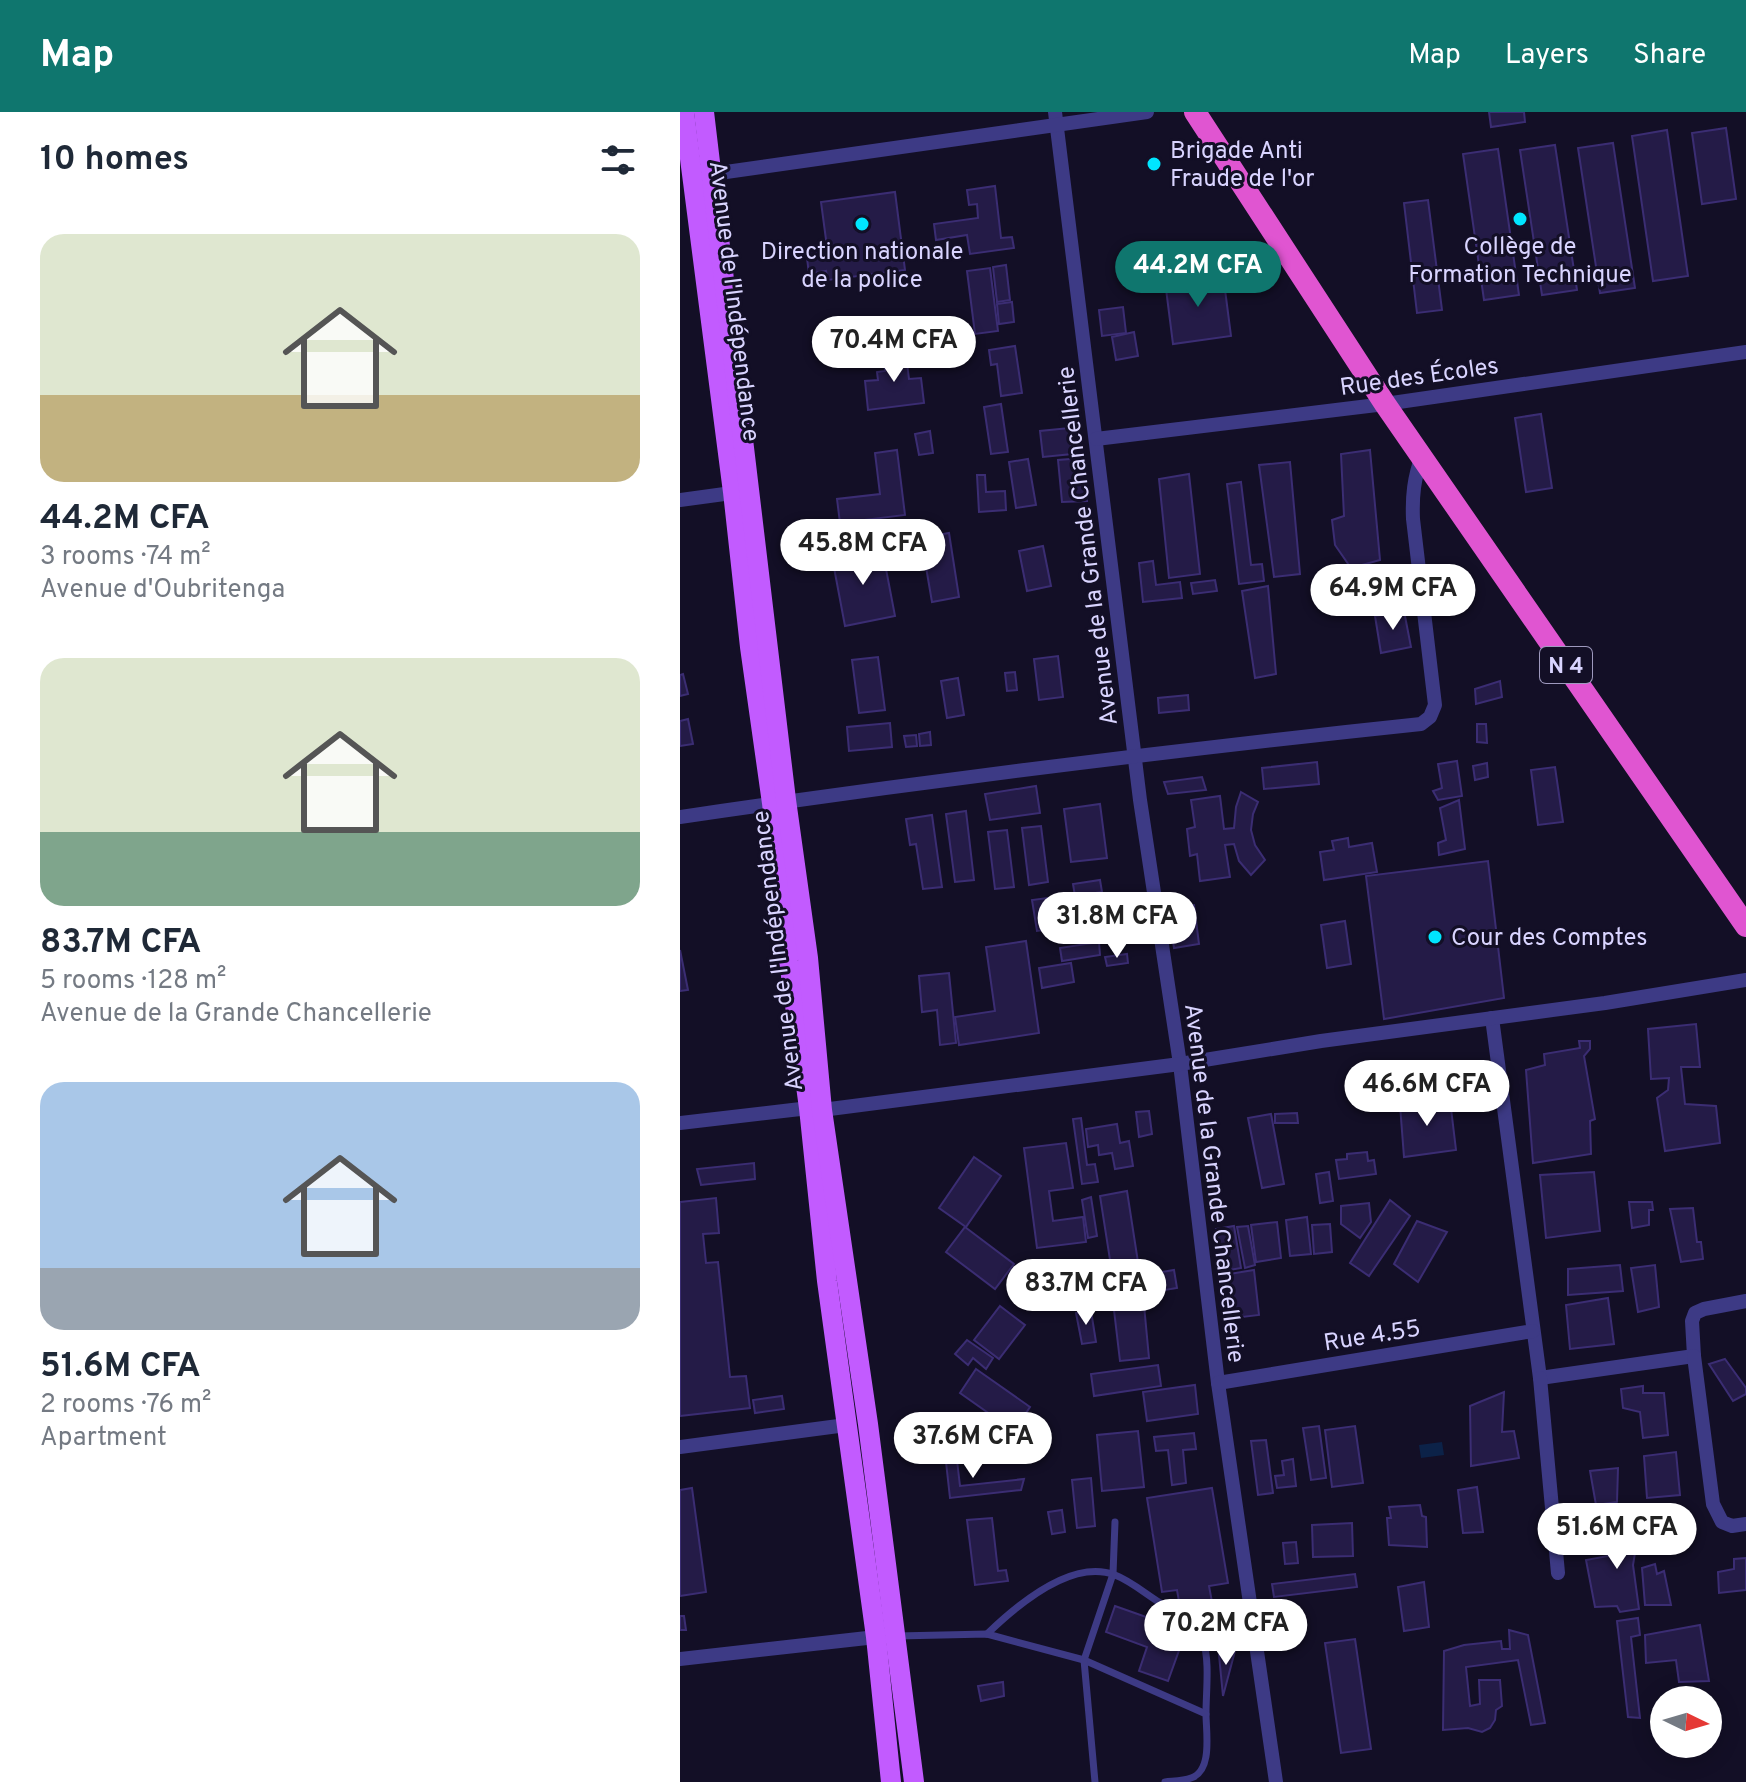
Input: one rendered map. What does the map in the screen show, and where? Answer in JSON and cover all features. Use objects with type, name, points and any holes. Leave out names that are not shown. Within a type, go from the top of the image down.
[{"type":"highway","name":"N 4","points":[[1195,112],[1385,404],[1746,926]]},
{"type":"main road","name":"Avenue de l'Indépendance","points":[[684,112],[722,340],[799,960],[815,1109],[827,1281],[846,1425],[914,1782]]},
{"type":"main road","name":"Avenue de l'Indépendance","points":[[695,176],[704,112]]},
{"type":"main road","name":"Avenue de l'Indépendance","points":[[815,1109],[868,1424],[885,1636],[891,1782]]},
{"type":"street","points":[[695,176],[1056,119],[1147,112]]},
{"type":"street","name":"Avenue de la Grande Chancellerie","points":[[1056,119],[1134,754],[1180,1064],[1218,1383],[1276,1782]]},
{"type":"street","name":"Rue des Écoles","points":[[1096,439],[1385,404],[1746,352]]},
{"type":"street","points":[[680,817],[1134,754],[1421,724],[1430,717],[1435,705],[1413,519],[1415,475],[1422,456]]},
{"type":"street","points":[[680,500],[741,492]]},
{"type":"street","points":[[680,1123],[1180,1064],[1746,980]]},
{"type":"street","points":[[1492,1018],[1540,1378],[1558,1573]]},
{"type":"street","points":[[1746,1301],[1704,1309],[1695,1313],[1692,1321],[1713,1504],[1722,1522],[1732,1526],[1746,1524]]},
{"type":"street","name":"Rue 4.55","points":[[1218,1383],[1533,1331]]},
{"type":"street","points":[[1540,1378],[1694,1356]]},
{"type":"street","points":[[680,1447],[846,1425]]},
{"type":"street","points":[[680,1659],[885,1636]]},
{"type":"lane","points":[[1095,1782],[1084,1660],[1113,1574],[1115,1522]]},
{"type":"lane","points":[[987,1634],[1021,1602],[1060,1580],[1087,1573],[1113,1574],[1192,1622],[1202,1638],[1205,1656],[1203,1769],[1194,1778],[1165,1782]]},
{"type":"lane","points":[[885,1636],[987,1634],[1084,1660],[1206,1714]]},
{"type":"water","points":[[941,318],[946,347],[934,349],[930,320]]},
{"type":"water","points":[[1442,1442],[1444,1455],[1421,1458],[1419,1445]]},
{"type":"building","points":[[1489,112],[1524,112],[1525,122],[1491,127]]},
{"type":"building","points":[[1726,128],[1736,199],[1702,204],[1692,133]]},
{"type":"building","points":[[1667,130],[1688,276],[1653,281],[1632,136]]},
{"type":"building","points":[[1613,143],[1635,288],[1600,293],[1578,148]]},
{"type":"building","points":[[1555,145],[1577,290],[1542,295],[1520,150]]},
{"type":"building","points":[[1498,149],[1519,295],[1484,300],[1463,154]]},
{"type":"building","points":[[995,186],[1001,238],[1012,237],[1014,248],[970,254],[967,235],[936,240],[934,224],[978,218],[977,204],[969,205],[967,190]]},
{"type":"building","name":"Direction nationale de la police","points":[[895,192],[905,270],[828,280],[826,271],[809,274],[806,250],[827,247],[821,202]]},
{"type":"building","points":[[1428,200],[1442,310],[1417,313],[1404,203]]},
{"type":"building","points":[[1006,265],[1010,300],[997,302],[993,267]]},
{"type":"building","points":[[990,268],[998,331],[975,334],[967,271]]},
{"type":"building","points":[[1223,274],[1231,336],[1173,344],[1165,281]]},
{"type":"building","points":[[1012,302],[1014,322],[999,324],[997,304]]},
{"type":"building","points":[[1123,307],[1126,333],[1102,336],[1099,310]]},
{"type":"building","points":[[1134,332],[1138,356],[1116,360],[1112,337]]},
{"type":"building","points":[[1015,346],[1022,393],[1001,396],[997,364],[991,365],[989,350]]},
{"type":"building","points":[[905,347],[909,379],[921,378],[924,403],[868,410],[865,381],[878,380],[877,372],[885,371],[883,350]]},
{"type":"building","points":[[1001,404],[1008,452],[991,454],[984,407]]},
{"type":"building","points":[[1541,414],[1552,488],[1526,492],[1515,418]]},
{"type":"building","points":[[1069,428],[1072,454],[1043,457],[1040,431]]},
{"type":"building","points":[[930,431],[933,453],[919,455],[915,434]]},
{"type":"building","points":[[897,450],[905,515],[840,523],[837,499],[880,494],[875,453]]},
{"type":"building","points":[[1370,450],[1380,560],[1351,568],[1335,545],[1332,520],[1344,516],[1341,454]]},
{"type":"building","points":[[1083,458],[1087,501],[1062,502],[1058,460]]},
{"type":"building","points":[[1028,459],[1036,505],[1016,508],[1009,462]]},
{"type":"building","points":[[1290,462],[1300,574],[1274,577],[1259,465]]},
{"type":"building","points":[[1189,474],[1200,574],[1169,578],[1159,479]]},
{"type":"building","points":[[977,475],[985,475],[986,492],[1005,491],[1006,510],[979,512]]},
{"type":"building","points":[[1241,482],[1251,565],[1262,564],[1264,581],[1239,584],[1227,484]]},
{"type":"building","points":[[949,533],[959,597],[932,602],[921,538]]},
{"type":"building","points":[[1043,546],[1051,586],[1027,591],[1019,551]]},
{"type":"building","points":[[882,548],[895,616],[845,626],[832,557]]},
{"type":"building","points":[[1153,561],[1156,585],[1180,582],[1182,598],[1143,602],[1139,563]]},
{"type":"building","points":[[1215,580],[1217,591],[1193,594],[1191,583]]},
{"type":"building","points":[[1268,586],[1276,674],[1255,678],[1242,591]]},
{"type":"building","points":[[1404,611],[1411,647],[1381,653],[1375,616]]},
{"type":"building","points":[[1058,656],[1063,697],[1039,700],[1034,659]]},
{"type":"building","points":[[878,657],[885,710],[859,713],[852,660]]},
{"type":"building","points":[[1015,672],[1017,690],[1007,691],[1005,673]]},
{"type":"building","points":[[683,674],[688,694],[680,696],[680,675]]},
{"type":"building","points":[[958,678],[964,715],[947,718],[941,681]]},
{"type":"building","points":[[1500,681],[1502,697],[1476,704],[1475,689]]},
{"type":"building","points":[[1188,695],[1189,710],[1159,713],[1158,698]]},
{"type":"building","points":[[688,719],[693,744],[680,746],[680,721]]},
{"type":"building","points":[[890,723],[892,747],[849,751],[847,727]]},
{"type":"building","points":[[1477,724],[1486,724],[1487,743],[1477,742]]},
{"type":"building","points":[[930,732],[931,745],[920,746],[919,734]]},
{"type":"building","points":[[916,735],[917,746],[906,747],[904,736]]},
{"type":"building","points":[[1457,761],[1462,796],[1438,800],[1433,791],[1442,788],[1438,764]]},
{"type":"building","points":[[1317,762],[1319,784],[1264,789],[1262,768]]},
{"type":"building","points":[[1487,763],[1488,777],[1475,780],[1473,766]]},
{"type":"building","points":[[1555,767],[1563,822],[1538,825],[1531,770]]},
{"type":"building","points":[[1202,777],[1206,790],[1168,794],[1164,782]]},
{"type":"building","points":[[1036,786],[1040,813],[990,820],[985,794]]},
{"type":"building","points":[[1241,792],[1258,802],[1251,830],[1255,845],[1265,860],[1251,875],[1239,861],[1234,844],[1225,845],[1230,877],[1200,881],[1197,854],[1190,856],[1187,829],[1195,827],[1191,800],[1220,796],[1224,829],[1234,828]]},
{"type":"building","points":[[1459,800],[1465,849],[1439,855],[1438,843],[1446,840],[1440,808]]},
{"type":"building","points":[[1100,804],[1107,858],[1071,862],[1064,809]]},
{"type":"building","points":[[966,811],[974,880],[955,882],[946,814]]},
{"type":"building","points":[[932,815],[942,887],[923,889],[916,844],[910,845],[906,819]]},
{"type":"building","points":[[1041,826],[1048,882],[1029,885],[1022,828]]},
{"type":"building","points":[[1007,830],[1014,887],[995,889],[988,832]]},
{"type":"building","points":[[1348,838],[1349,847],[1372,843],[1377,872],[1324,880],[1320,852],[1334,850],[1332,841]]},
{"type":"building","name":"Cour des Comptes","points":[[1488,861],[1504,998],[1384,1019],[1366,876]]},
{"type":"building","points":[[1100,880],[1102,892],[1075,896],[1073,884]]},
{"type":"building","points":[[1047,898],[1052,929],[1037,931],[1032,900]]},
{"type":"building","points":[[1194,905],[1199,944],[1174,948],[1168,908]]},
{"type":"building","points":[[1345,921],[1351,964],[1327,968],[1321,925]]},
{"type":"building","points":[[1026,941],[1039,1033],[959,1045],[955,1017],[995,1011],[986,947]]},
{"type":"building","points":[[1099,942],[1100,955],[1062,961],[1060,948]]},
{"type":"building","points":[[680,950],[688,990],[680,991]]},
{"type":"building","points":[[1127,954],[1128,963],[1107,966],[1105,957]]},
{"type":"building","points":[[1071,963],[1074,982],[1042,988],[1039,968]]},
{"type":"building","points":[[949,973],[956,1043],[940,1045],[937,1010],[922,1012],[919,976]]},
{"type":"building","points":[[1696,1024],[1700,1067],[1681,1067],[1685,1104],[1716,1106],[1720,1143],[1665,1151],[1657,1098],[1668,1090],[1669,1078],[1651,1079],[1648,1029]]},
{"type":"building","points":[[1579,1041],[1590,1041],[1590,1049],[1584,1056],[1595,1119],[1590,1121],[1591,1154],[1533,1163],[1526,1070],[1545,1065],[1544,1054],[1580,1048]]},
{"type":"building","points":[[1450,1100],[1456,1150],[1404,1157],[1400,1105]]},
{"type":"building","points":[[1149,1111],[1152,1134],[1139,1137],[1136,1112]]},
{"type":"building","points":[[1297,1113],[1298,1123],[1275,1123],[1275,1114]]},
{"type":"building","points":[[1271,1114],[1284,1184],[1262,1188],[1248,1118]]},
{"type":"building","points":[[1081,1118],[1087,1165],[1095,1164],[1098,1182],[1082,1184],[1073,1119]]},
{"type":"building","points":[[1117,1124],[1120,1143],[1129,1141],[1133,1166],[1115,1169],[1112,1153],[1099,1155],[1098,1145],[1088,1147],[1086,1129]]},
{"type":"building","points":[[1066,1143],[1073,1188],[1049,1191],[1053,1221],[1083,1217],[1086,1242],[1037,1248],[1024,1148]]},
{"type":"building","points":[[1367,1152],[1368,1161],[1374,1160],[1376,1174],[1339,1179],[1336,1160],[1347,1159],[1347,1154]]},
{"type":"building","points":[[974,1157],[1001,1176],[966,1227],[939,1208]]},
{"type":"building","points":[[754,1163],[755,1179],[701,1185],[697,1169]]},
{"type":"building","points":[[1329,1172],[1333,1201],[1320,1203],[1316,1174]]},
{"type":"building","points":[[1594,1172],[1600,1231],[1546,1238],[1540,1175]]},
{"type":"building","points":[[1127,1191],[1140,1275],[1113,1279],[1100,1196]]},
{"type":"building","points":[[1091,1197],[1097,1236],[1088,1238],[1082,1200]]},
{"type":"building","points":[[716,1198],[719,1233],[703,1234],[706,1263],[718,1262],[730,1377],[746,1376],[750,1408],[680,1416],[680,1202]]},
{"type":"building","points":[[1390,1200],[1410,1216],[1369,1276],[1350,1263]]},
{"type":"building","points":[[1629,1202],[1652,1202],[1649,1225],[1632,1228]]},
{"type":"building","points":[[1369,1203],[1371,1222],[1360,1238],[1341,1224],[1341,1206]]},
{"type":"building","points":[[1693,1208],[1697,1242],[1701,1242],[1703,1259],[1681,1262],[1670,1209]]},
{"type":"building","points":[[1307,1217],[1311,1254],[1290,1256],[1286,1220]]},
{"type":"building","points":[[1417,1221],[1447,1232],[1418,1282],[1394,1264]]},
{"type":"building","points":[[1277,1222],[1281,1258],[1256,1262],[1251,1225]]},
{"type":"building","points":[[1330,1224],[1332,1252],[1314,1254],[1312,1225]]},
{"type":"building","points":[[1234,1226],[1241,1268],[1224,1271],[1216,1229]]},
{"type":"building","points":[[1248,1226],[1255,1265],[1245,1268],[1237,1227]]},
{"type":"building","points":[[965,1227],[1014,1264],[995,1289],[946,1252]]},
{"type":"building","points":[[1620,1265],[1623,1291],[1568,1295],[1568,1269]]},
{"type":"building","points":[[1655,1265],[1659,1307],[1638,1312],[1631,1268]]},
{"type":"building","points":[[1087,1270],[1091,1305],[1076,1307],[1072,1271]]},
{"type":"building","points":[[1174,1270],[1177,1288],[1152,1292],[1150,1274]]},
{"type":"building","points":[[1254,1270],[1259,1315],[1234,1318],[1229,1274]]},
{"type":"building","points":[[1608,1298],[1614,1344],[1570,1349],[1566,1305]]},
{"type":"building","points":[[1144,1305],[1149,1358],[1120,1361],[1114,1310]]},
{"type":"building","points":[[1000,1306],[1025,1325],[999,1359],[974,1340]]},
{"type":"building","points":[[1091,1311],[1096,1342],[1082,1344],[1076,1313]]},
{"type":"building","points":[[967,1340],[993,1358],[986,1369],[973,1358],[968,1365],[955,1354]]},
{"type":"building","points":[[1725,1359],[1746,1388],[1746,1394],[1733,1401],[1709,1364]]},
{"type":"building","points":[[1158,1365],[1161,1386],[1094,1396],[1091,1374]]},
{"type":"building","points":[[976,1369],[1030,1407],[1014,1431],[960,1393]]},
{"type":"building","points":[[1195,1385],[1198,1414],[1147,1421],[1143,1392]]},
{"type":"building","points":[[1643,1386],[1643,1393],[1664,1393],[1668,1435],[1643,1438],[1640,1412],[1623,1408],[1621,1389]]},
{"type":"building","points":[[1504,1392],[1502,1432],[1514,1431],[1519,1458],[1471,1466],[1470,1406]]},
{"type":"building","points":[[782,1396],[784,1409],[755,1413],[753,1400]]},
{"type":"building","points":[[1319,1426],[1326,1478],[1311,1480],[1303,1428]]},
{"type":"building","points":[[1355,1426],[1363,1483],[1332,1487],[1325,1430]]},
{"type":"building","points":[[1138,1431],[1144,1487],[1102,1491],[1097,1435]]},
{"type":"building","points":[[1194,1433],[1196,1449],[1183,1450],[1186,1483],[1172,1485],[1168,1450],[1156,1451],[1154,1437]]},
{"type":"building","points":[[1266,1440],[1273,1493],[1258,1495],[1251,1441]]},
{"type":"building","points":[[955,1443],[960,1486],[1024,1479],[1021,1490],[950,1498],[944,1444]]},
{"type":"building","points":[[1676,1452],[1680,1495],[1647,1498],[1644,1456]]},
{"type":"building","points":[[1293,1459],[1296,1486],[1277,1488],[1275,1476],[1284,1475],[1282,1461]]},
{"type":"building","points":[[1618,1468],[1617,1502],[1596,1505],[1590,1471]]},
{"type":"building","points":[[1091,1478],[1095,1526],[1077,1528],[1072,1480]]},
{"type":"building","points":[[1477,1487],[1483,1532],[1463,1533],[1458,1490]]},
{"type":"building","points":[[692,1488],[706,1592],[680,1596],[680,1490]]},
{"type":"building","points":[[1212,1488],[1228,1583],[1209,1586],[1212,1602],[1180,1607],[1177,1590],[1162,1592],[1147,1498]]},
{"type":"building","points":[[1420,1505],[1422,1516],[1426,1517],[1427,1547],[1389,1545],[1389,1507]]},
{"type":"building","points":[[1062,1510],[1065,1532],[1052,1534],[1048,1512]]},
{"type":"building","points":[[992,1518],[998,1571],[1006,1570],[1008,1581],[975,1585],[967,1520]]},
{"type":"building","points":[[1352,1523],[1353,1556],[1313,1557],[1312,1525]]},
{"type":"building","points":[[1639,1525],[1644,1544],[1636,1547],[1633,1565],[1639,1609],[1620,1612],[1617,1606],[1595,1607],[1586,1560],[1608,1556],[1604,1542],[1612,1539],[1614,1526]]},
{"type":"building","points":[[1296,1542],[1298,1563],[1285,1564],[1283,1543]]},
{"type":"building","points":[[1746,1558],[1746,1590],[1719,1593],[1718,1572],[1734,1569],[1734,1559]]},
{"type":"building","points":[[1655,1564],[1657,1574],[1664,1571],[1671,1605],[1645,1605],[1642,1568]]},
{"type":"building","points":[[1355,1574],[1357,1587],[1274,1597],[1272,1584]]},
{"type":"building","points":[[1424,1582],[1429,1627],[1404,1631],[1398,1587]]},
{"type":"building","points":[[1115,1606],[1186,1631],[1168,1681],[1139,1671],[1147,1647],[1106,1632]]},
{"type":"building","points":[[680,1616],[684,1616],[686,1630],[680,1630]]},
{"type":"building","points":[[1638,1618],[1640,1635],[1631,1637],[1640,1718],[1628,1717],[1617,1621]]},
{"type":"building","points":[[1700,1625],[1709,1681],[1679,1682],[1676,1660],[1646,1663],[1645,1635]]},
{"type":"building","points":[[1509,1630],[1528,1635],[1545,1723],[1531,1725],[1518,1660],[1466,1667],[1470,1706],[1480,1704],[1479,1680],[1500,1680],[1502,1706],[1496,1710],[1490,1728],[1482,1732],[1468,1728],[1443,1730],[1444,1651],[1464,1645],[1501,1641],[1502,1649],[1510,1649]]},
{"type":"building","points":[[1355,1639],[1371,1749],[1341,1753],[1325,1643]]},
{"type":"building","points":[[1235,1651],[1223,1696],[1219,1655]]},
{"type":"building","points":[[1003,1682],[1004,1696],[981,1701],[978,1686]]},
{"type":"place","name":"Brigade Anti Fraude de l'or","points":[[1154,164]]},
{"type":"place","name":"Collège de Formation Technique","points":[[1520,219]]},
{"type":"place","name":"Direction nationale de la police","points":[[862,224]]},
{"type":"place","name":"Cour des Comptes","points":[[1435,937]]}]
